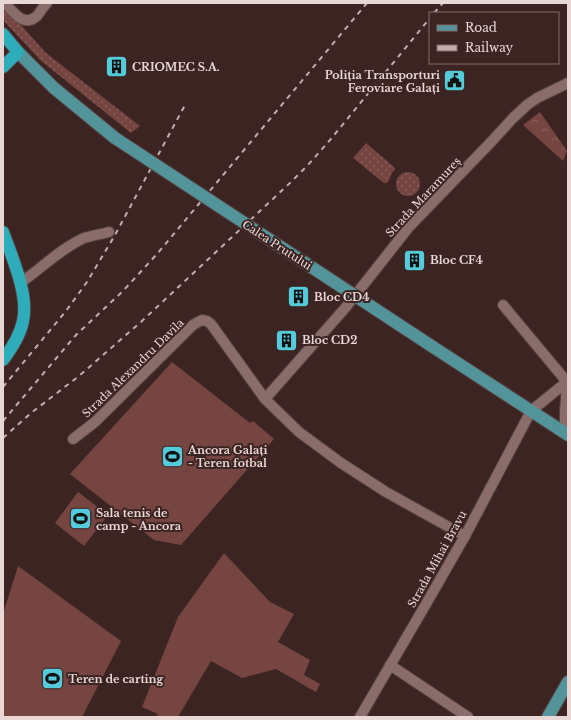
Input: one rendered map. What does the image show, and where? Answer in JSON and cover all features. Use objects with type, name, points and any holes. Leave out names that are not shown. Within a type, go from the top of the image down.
[{"type":"highway","name":"Calea Prutului","points":[[3,34],[18,52]]},
{"type":"highway","points":[[3,67],[18,52]]},
{"type":"highway","points":[[3,232],[20,283],[24,309],[23,321],[19,334],[14,345],[3,360]]},
{"type":"main road","name":"Calea Prutului","points":[[18,52],[54,88],[115,138],[566,434]]},
{"type":"main road","points":[[548,717],[568,682]]},
{"type":"street","points":[[5,3],[16,16],[27,20],[36,16],[47,3]]},
{"type":"street","name":"Strada Maramureș","points":[[265,399],[346,307],[409,227],[513,118],[537,98],[568,83]]},
{"type":"street","points":[[20,283],[66,248],[86,238],[109,232]]},
{"type":"street","points":[[503,305],[568,382],[565,412],[566,434]]},
{"type":"street","name":"Strada Alexandru Davila","points":[[73,439],[95,422],[193,325],[202,320],[207,321],[265,399],[299,432],[386,492],[464,536]]},
{"type":"street","points":[[531,411],[568,382]]},
{"type":"street","name":"Strada Mihai Bravu","points":[[360,717],[464,536],[531,411]]},
{"type":"street","points":[[390,665],[468,717]]},
{"type":"green space","points":[[3,5],[46,53],[140,126],[131,133],[40,60],[3,20]]},
{"type":"green space","points":[[540,112],[567,151],[563,161],[523,125]]},
{"type":"green space","points":[[366,143],[395,168],[387,183],[384,183],[353,158]]},
{"type":"green space","points":[[408,172],[416,176],[420,184],[416,192],[408,196],[400,192],[396,184],[400,176]]},
{"type":"green space","name":"Ancora Galați - Teren fotbal","points":[[172,362],[250,423],[253,421],[274,439],[181,545],[154,540],[70,474]]},
{"type":"green space","name":"Sala tenis de camp - Ancora","points":[[78,492],[108,515],[84,546],[55,523]]},
{"type":"green space","points":[[224,553],[270,602],[294,614],[278,642],[310,660],[304,675],[320,684],[316,692],[276,669],[242,678],[211,661],[178,717],[156,717],[158,714],[142,707],[178,617]]},
{"type":"green space","name":"Teren de carting","points":[[18,566],[121,641],[82,717],[3,717],[3,614]]},
{"type":"railway","points":[[3,421],[76,335],[123,291],[157,254],[367,3]]},
{"type":"railway","points":[[435,12],[443,3]]},
{"type":"railway","points":[[3,438],[31,413],[79,376],[142,321],[291,182],[330,140],[429,19]]},
{"type":"railway","points":[[3,387],[66,311],[87,282],[115,235],[185,105]]},
{"type":"place","name":"CRIOMEC S.A.","points":[[117,67]]},
{"type":"place","name":"Poliția Transporturi Feroviare Galați","points":[[455,81]]},
{"type":"place","name":"Bloc CF4","points":[[415,260]]},
{"type":"place","name":"Bloc CD4","points":[[299,297]]},
{"type":"place","name":"Bloc CD2","points":[[286,340]]},
{"type":"place","name":"Ancora Galați - Teren fotbal","points":[[172,456]]},
{"type":"place","name":"Sala tenis de camp - Ancora","points":[[81,519]]},
{"type":"place","name":"Teren de carting","points":[[52,679]]}]
